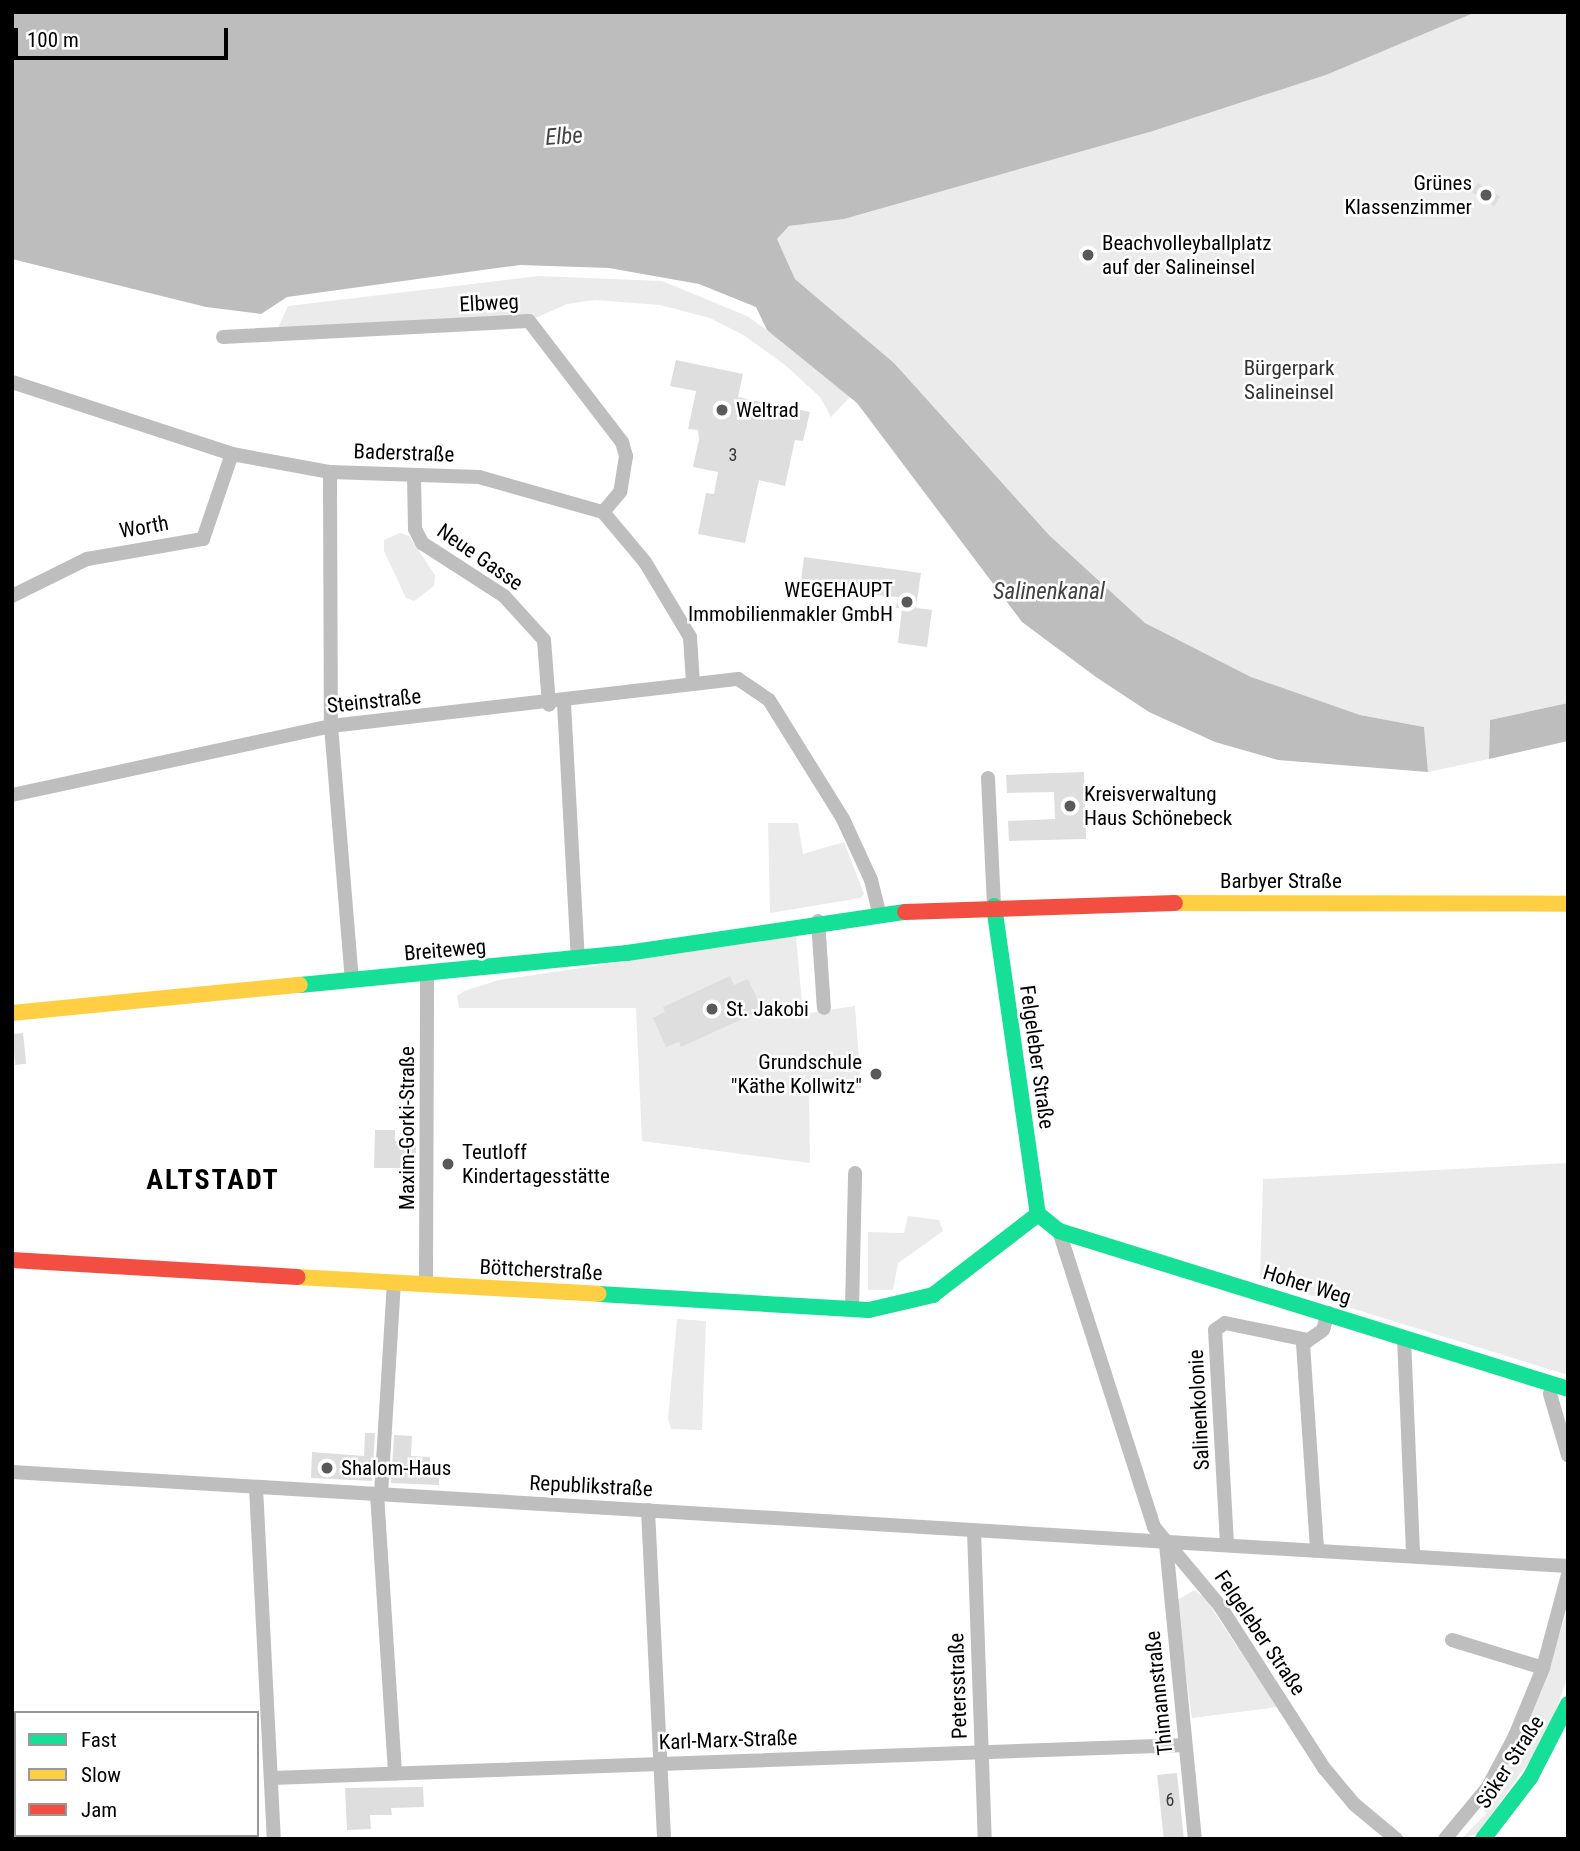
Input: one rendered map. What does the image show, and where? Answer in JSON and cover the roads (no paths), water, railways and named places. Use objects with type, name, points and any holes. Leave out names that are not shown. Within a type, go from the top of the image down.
[{"type":"street","name":"Elbweg","points":[[223,337],[529,321],[622,442],[626,456],[620,492],[603,512]]},
{"type":"street","name":"Baderstraße","points":[[12,382],[232,454],[330,472],[479,477],[603,512]]},
{"type":"street","name":"Worth","points":[[12,596],[87,559],[203,539],[232,454]]},
{"type":"street","points":[[330,472],[331,726],[352,979]]},
{"type":"street","name":"Neue Gasse","points":[[414,476],[415,529],[422,543],[504,596],[544,640],[556,704],[578,958]]},
{"type":"street","points":[[603,512],[645,562],[690,637],[693,684]]},
{"type":"street","name":"Steinstraße","points":[[12,795],[331,726],[556,704],[693,684],[746,681],[769,700],[842,819],[871,880],[879,913]]},
{"type":"street","points":[[988,778],[994,906]]},
{"type":"street","name":"Barbyer Straße","points":[[879,913],[994,906],[1568,904]]},
{"type":"street","name":"Felgeleber Straße","points":[[994,906],[1038,1214]]},
{"type":"street","name":"Breiteweg","points":[[12,1013],[578,958],[879,913]]},
{"type":"street","points":[[818,921],[824,1008]]},
{"type":"street","name":"Maxim-Gorki-Straße","points":[[426,972],[426,1284]]},
{"type":"street","points":[[852,1310],[855,1173]]},
{"type":"street","name":"Hoher Weg","points":[[1038,1214],[1059,1231],[1560,1386]]},
{"type":"street","name":"Böttcherstraße","points":[[12,1260],[852,1310],[899,1307],[933,1296],[1038,1214]]},
{"type":"street","name":"Felgeleber Straße","points":[[1059,1231],[1149,1514],[1167,1544],[1220,1606],[1324,1769],[1354,1804],[1396,1839]]},
{"type":"street","points":[[394,1282],[379,1494],[395,1773]]},
{"type":"street","points":[[1317,1549],[1303,1344],[1323,1330],[1328,1313]]},
{"type":"street","name":"Salinenkolonie","points":[[1227,1544],[1214,1330],[1226,1323],[1308,1340]]},
{"type":"street","points":[[1404,1338],[1413,1555]]},
{"type":"street","points":[[1560,1386],[1550,1394],[1568,1455]]},
{"type":"street","name":"Republikstraße","points":[[12,1472],[1167,1544]]},
{"type":"street","points":[[256,1487],[274,1839]]},
{"type":"street","points":[[648,1510],[664,1839]]},
{"type":"street","name":"Petersstraße","points":[[974,1531],[985,1839]]},
{"type":"street","points":[[1167,1544],[1227,1544],[1568,1566]]},
{"type":"street","name":"Thimannstraße","points":[[1167,1544],[1195,1839]]},
{"type":"street","points":[[1445,1839],[1488,1787],[1543,1668],[1568,1575]]},
{"type":"street","points":[[1452,1640],[1543,1668]]},
{"type":"street","name":"Söker Straße","points":[[1483,1839],[1530,1778],[1568,1704]]},
{"type":"street","name":"Karl-Marx-Straße","points":[[272,1778],[1185,1745]]},
{"type":"water","points":[[12,12],[1476,12],[1326,75],[1153,131],[844,219],[789,226],[777,239],[795,279],[894,363],[1049,535],[1145,623],[1251,677],[1360,715],[1424,727],[1428,772],[1278,760],[1215,742],[1149,712],[1096,677],[1022,622],[857,403],[767,330],[756,307],[699,284],[609,268],[520,265],[287,297],[261,314],[206,307],[12,259]]},
{"type":"water","points":[[1568,703],[1568,741],[1489,759],[1490,720]]},
{"type":"place","name":"Grünes Klassenzimmer","points":[[1486,195]]},
{"type":"place","name":"Beachvolleyballplatz auf der Salineinsel","points":[[1088,255]]},
{"type":"place","name":"Weltrad","points":[[722,410]]},
{"type":"place","name":"WEGEHAUPT Immobilienmakler GmbH","points":[[907,602]]},
{"type":"place","name":"Kreisverwaltung Haus Schönebeck","points":[[1070,806]]},
{"type":"place","name":"St. Jakobi","points":[[712,1009]]},
{"type":"place","name":"Grundschule \"Käthe Kollwitz\"","points":[[876,1074]]},
{"type":"place","name":"Teutloff Kindertagesstätte","points":[[448,1164]]},
{"type":"place","name":"Shalom-Haus","points":[[327,1468]]},
{"type":"district","name":"ALTSTADT","points":[[213,1180]]},
{"type":"water label","name":"Elbe","points":[[564,137]]},
{"type":"water label","name":"Salinenkanal","points":[[1049,592]]},
{"type":"park label","name":"Bürgerpark Salineinsel","points":[[1289,380]]}]
